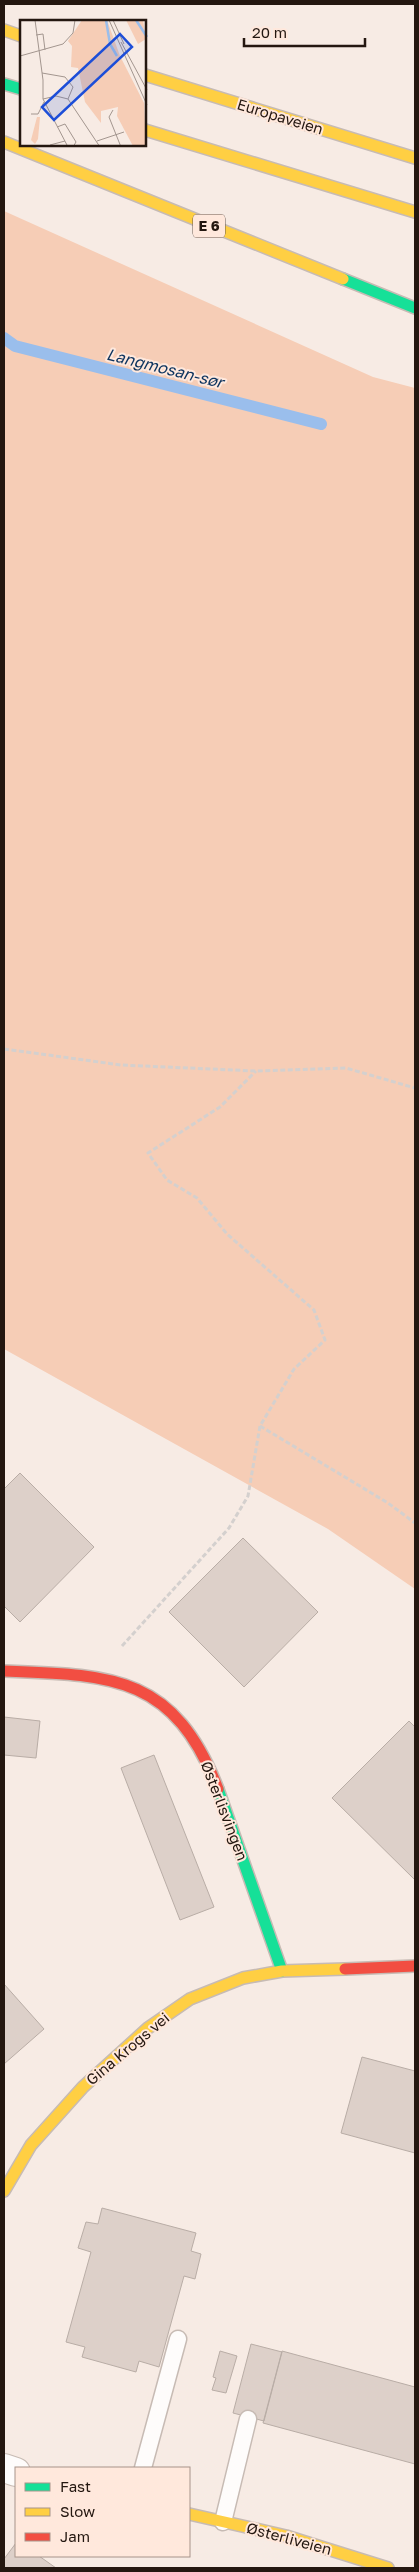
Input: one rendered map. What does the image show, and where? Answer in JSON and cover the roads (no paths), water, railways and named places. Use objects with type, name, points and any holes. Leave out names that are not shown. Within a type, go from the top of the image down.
[{"type":"main road","points":[[4,30],[20,36]]},
{"type":"main road","name":"Europaveien","points":[[146,75],[415,158]]},
{"type":"main road","points":[[4,84],[20,89]]},
{"type":"main road","points":[[146,130],[415,212]]},
{"type":"main road","name":"E 6","points":[[4,142],[415,308]]},
{"type":"main road","name":"Østerlisvingen","points":[[4,1671],[100,1676],[132,1686],[157,1700],[181,1723],[201,1753],[219,1788],[282,1971]]},
{"type":"main road","name":"Gina Krogs vei","points":[[4,2191],[32,2145],[83,2087],[148,2028],[190,1999],[243,1978],[282,1971],[415,1966]]},
{"type":"main road","name":"Østerliveien","points":[[190,2514],[286,2536],[388,2568]]},
{"type":"lane","points":[[143,2467],[178,2339]]},
{"type":"lane","points":[[223,2522],[248,2419]]},
{"type":"waterway","name":"Langmosan-sør","points":[[4,338],[15,346],[321,424]]}]
